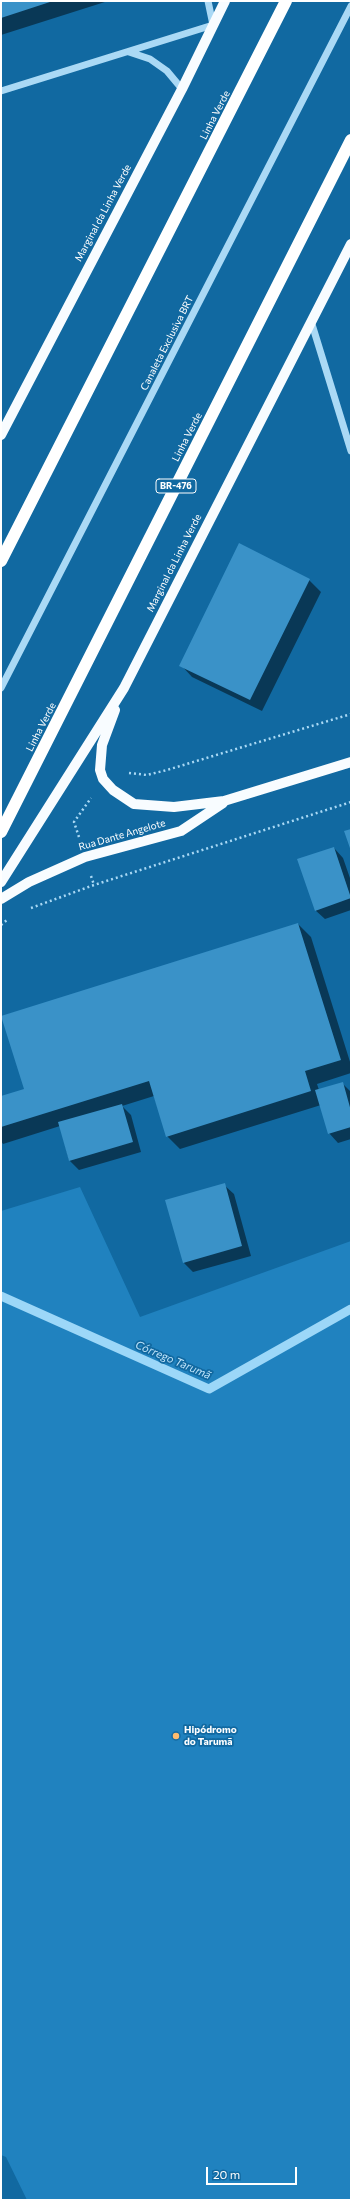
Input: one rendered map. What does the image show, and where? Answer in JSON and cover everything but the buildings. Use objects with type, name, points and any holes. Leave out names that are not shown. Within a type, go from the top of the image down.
[{"type":"highway","name":"Linha Verde","points":[[1,561],[286,1]]},
{"type":"highway","name":"Linha Verde","points":[[1,832],[351,140]]},
{"type":"main road","name":"Marginal da Linha Verde","points":[[1,435],[182,88],[225,1]]},
{"type":"main road","name":"Marginal da Linha Verde","points":[[1,882],[124,688],[351,244]]},
{"type":"main road","name":"Rua Dante Angelote","points":[[124,688],[102,745],[100,770],[103,779],[113,790],[134,804],[174,807],[224,802],[351,762]]},
{"type":"main road","name":"Rua Dante Angelote","points":[[1,899],[29,882],[85,857],[181,831],[224,802]]},
{"type":"street","points":[[1,91],[213,25],[208,1]]},
{"type":"street","name":"Canaleta Exclusiva BRT","points":[[1,688],[351,6]]},
{"type":"street","points":[[129,52],[150,59],[167,71],[182,88]]},
{"type":"street","points":[[312,321],[351,451]]},
{"type":"path","points":[[124,770],[129,773],[147,775],[351,714]]},
{"type":"path","points":[[24,911],[38,904],[94,885],[351,802]]},
{"type":"path","points":[[1,925],[10,919]]},
{"type":"shaded area","name":"Hipódromo do Tarumã","points":[[80,1187],[140,1317],[351,1241],[351,2200],[27,2200],[6,2157],[1,2155],[1,1211]]},
{"type":"waterway","name":"Córrego Tarumã","points":[[1,1296],[209,1389],[351,1309]]},
{"type":"place","name":"Hipódromo do Tarumã","points":[[176,1736]]}]
